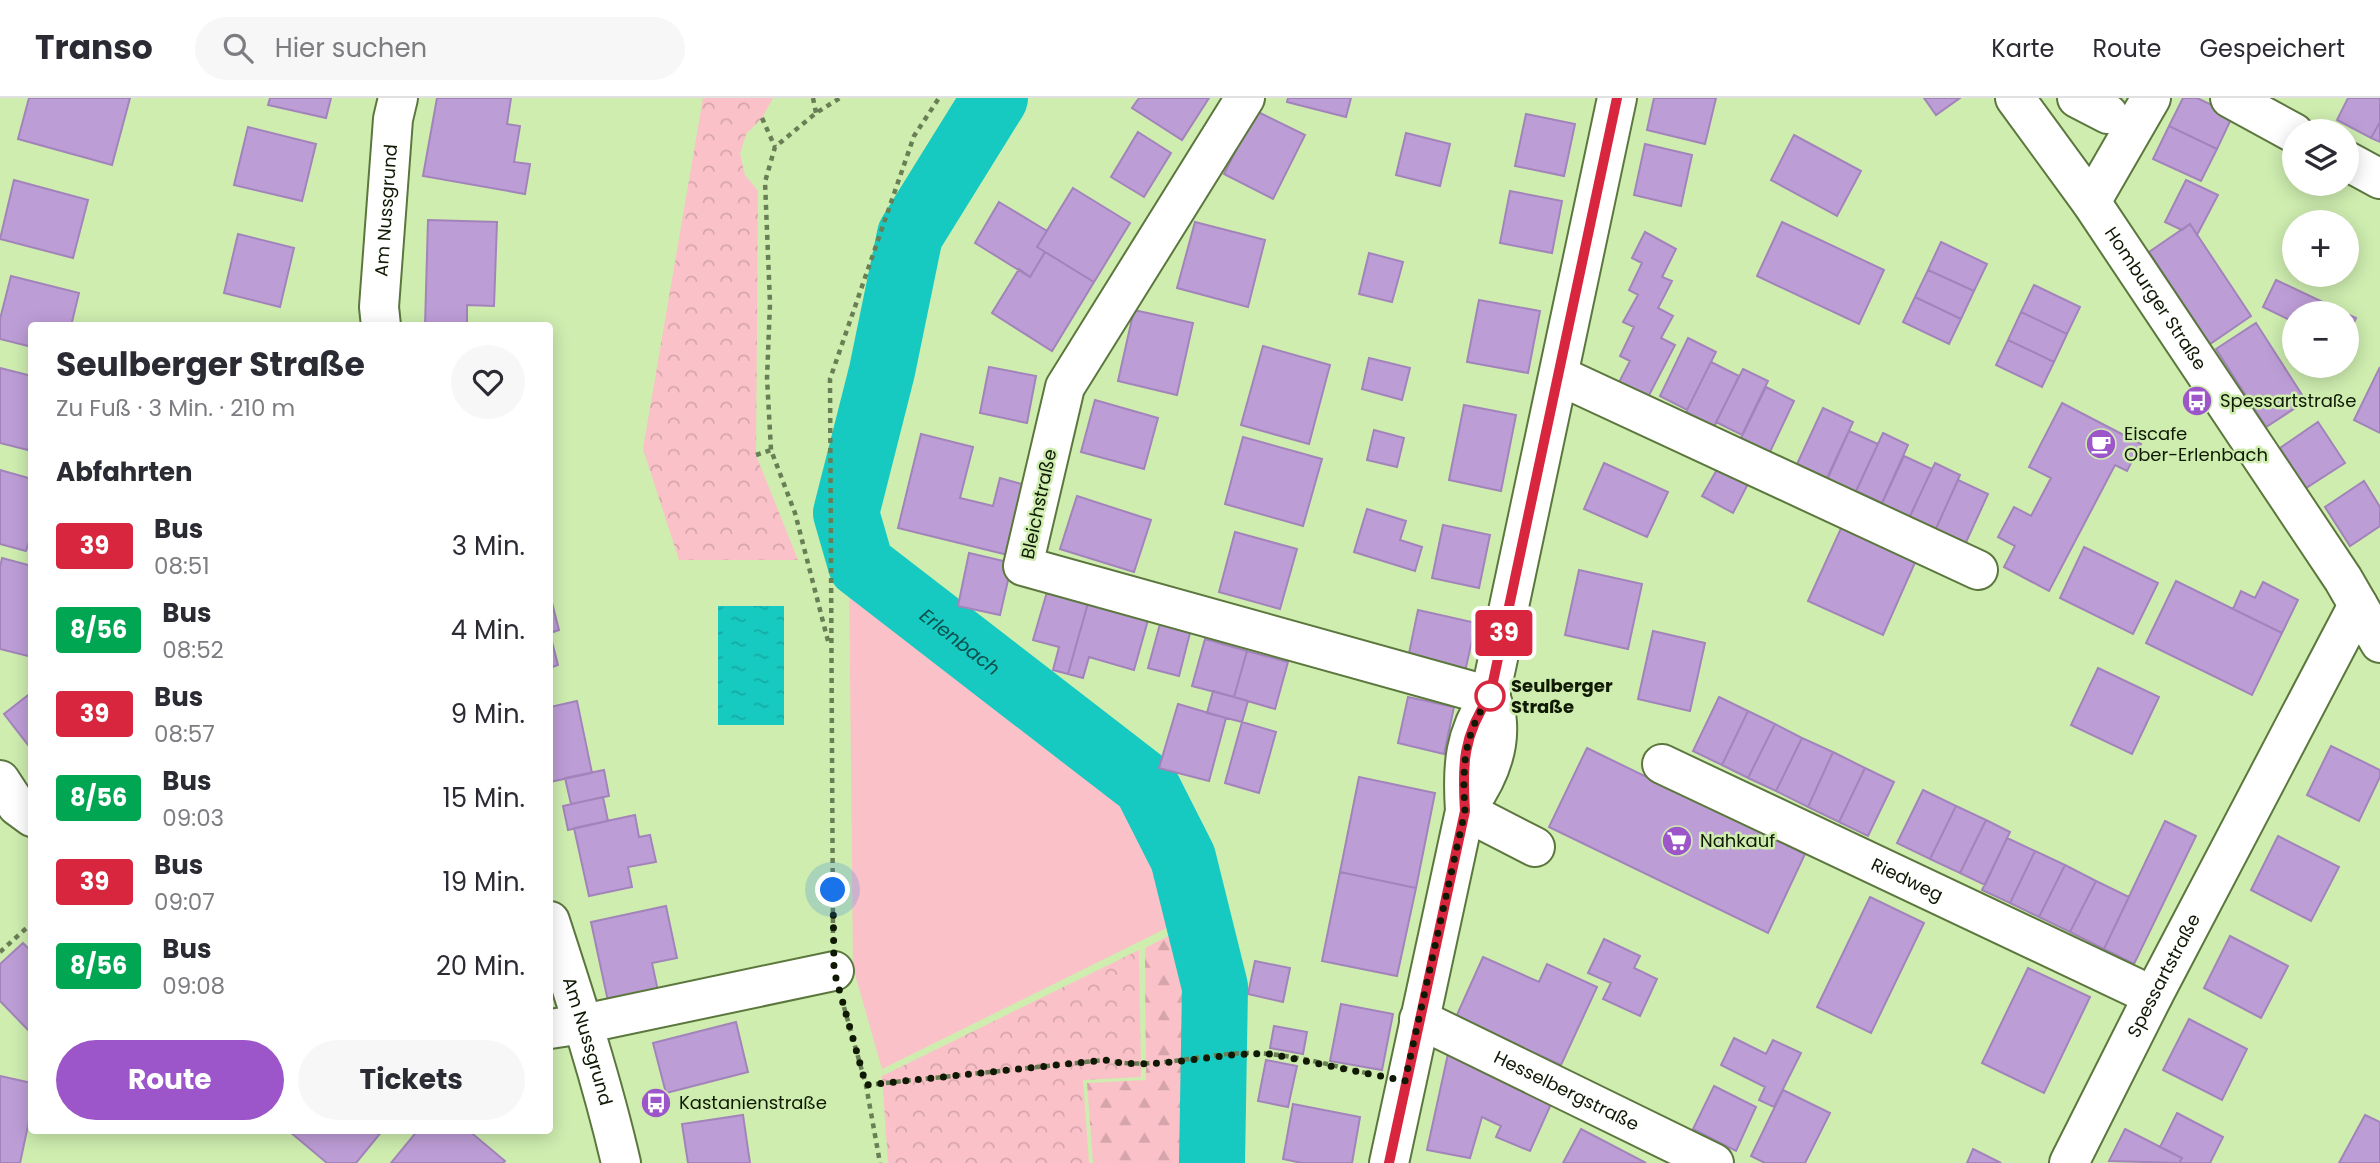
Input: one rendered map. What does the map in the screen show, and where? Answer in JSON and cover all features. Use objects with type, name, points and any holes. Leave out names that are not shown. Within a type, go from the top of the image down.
[{"type":"street","name":"Am Nussgrund","points":[[381,322],[379,307],[393,119],[398,98]]},
{"type":"street","name":"Bleichstraße","points":[[1245,98],[1065,387],[1023,566],[1490,696]]},
{"type":"street","points":[[1389,1163],[1465,811],[1463,776],[1466,744],[1476,717],[1490,696],[1617,98]]},
{"type":"street","name":"Homburger Straße","points":[[2015,98],[2091,202],[2372,620]]},
{"type":"street","points":[[2091,202],[2151,98]]},
{"type":"street","points":[[2230,98],[2282,126]]},
{"type":"street","points":[[2359,168],[2380,179]]},
{"type":"street","points":[[1560,376],[1978,570]]},
{"type":"street","name":"Spessartstraße","points":[[2069,1163],[2153,996],[2372,620]]},
{"type":"street","name":"Riedweg","points":[[1661,764],[2153,996]]},
{"type":"street","points":[[0,780],[18,806],[28,814]]},
{"type":"street","points":[[1465,811],[1535,847]]},
{"type":"street","name":"Am Nussgrund","points":[[553,941],[566,1026],[608,1111],[621,1163]]},
{"type":"street","points":[[566,1026],[834,971]]},
{"type":"street","name":"Hesselbergstraße","points":[[1419,1019],[1714,1163]]},
{"type":"path","points":[[813,98],[816,113]]},
{"type":"path","points":[[830,649],[795,513],[771,450],[767,378],[770,303],[765,182],[775,147],[816,113],[840,98]]},
{"type":"path","points":[[880,1163],[866,1085],[834,971],[830,379],[914,136],[939,98]]},
{"type":"path","points":[[762,118],[775,147]]},
{"type":"path","points":[[756,455],[771,450]]},
{"type":"path","points":[[0,952],[28,927]]},
{"type":"path","points":[[866,1085],[1105,1060],[1126,1065],[1249,1053],[1270,1054],[1405,1081]]},
{"type":"green space","points":[[703,98],[773,98],[762,118],[746,134],[740,154],[745,175],[758,191],[756,455],[798,560],[679,560],[643,449]]},
{"type":"green space","points":[[849,571],[1137,795],[1176,852],[1193,915],[882,1069],[853,967]]},
{"type":"green space","points":[[1194,923],[1204,960],[1208,1027],[1204,1163],[1093,1163],[1087,1083],[1146,1080],[1145,948]]},
{"type":"green space","points":[[1139,950],[1141,1077],[1083,1080],[1089,1163],[888,1163],[882,1076]]},
{"type":"water","points":[[718,606],[784,606],[784,725],[718,725]]},
{"type":"building","points":[[29,98],[130,98],[112,165],[18,139]]},
{"type":"building","points":[[270,98],[331,98],[326,118],[268,105]]},
{"type":"building","points":[[437,98],[511,98],[507,124],[520,126],[514,162],[530,164],[525,194],[423,176]]},
{"type":"building","points":[[1139,98],[1209,98],[1182,140],[1132,108]]},
{"type":"building","points":[[1288,98],[1351,98],[1346,117],[1287,102]]},
{"type":"building","points":[[1654,98],[1716,98],[1705,144],[1647,130]]},
{"type":"building","points":[[1924,98],[1960,98],[1936,115]]},
{"type":"building","points":[[2183,98],[2197,98],[2233,115],[2217,149],[2169,126]]},
{"type":"building","points":[[2348,98],[2380,98],[2380,122],[2371,138],[2359,132],[2359,119],[2338,119]]},
{"type":"building","points":[[1256,111],[1305,135],[1273,199],[1224,174]]},
{"type":"building","points":[[1526,114],[1575,124],[1564,176],[1515,166]]},
{"type":"building","points":[[2380,122],[2380,142],[2371,138]]},
{"type":"building","points":[[2169,126],[2217,149],[2201,181],[2153,159]]},
{"type":"building","points":[[248,127],[316,144],[302,201],[234,185]]},
{"type":"building","points":[[1138,132],[1171,153],[1144,197],[1111,177]]},
{"type":"building","points":[[1406,133],[1450,144],[1440,186],[1396,175]]},
{"type":"building","points":[[1794,135],[1861,171],[1837,216],[1771,180]]},
{"type":"building","points":[[1645,144],[1692,155],[1681,206],[1634,195]]},
{"type":"building","points":[[14,180],[88,200],[73,258],[0,239]]},
{"type":"building","points":[[2186,180],[2218,195],[2197,235],[2190,224],[2182,230],[2165,222]]},
{"type":"building","points":[[1073,188],[1130,223],[1094,282],[1037,247]]},
{"type":"building","points":[[1510,191],[1562,201],[1552,253],[1500,243]]},
{"type":"building","points":[[999,202],[1047,231],[1037,247],[1045,252],[1030,277],[975,243]]},
{"type":"building","points":[[428,220],[497,222],[494,306],[467,305],[467,322],[425,322]]},
{"type":"building","points":[[1195,222],[1265,240],[1248,307],[1177,288]]},
{"type":"building","points":[[1782,222],[1884,270],[1859,324],[1757,276]]},
{"type":"building","points":[[2190,224],[2251,316],[2210,344],[2149,252]]},
{"type":"building","points":[[1645,232],[1676,249],[1662,277],[1672,281],[1658,308],[1673,316],[1661,338],[1675,345],[1644,405],[1615,390],[1630,361],[1620,356],[1634,327],[1623,322],[1638,295],[1629,290],[1642,263],[1632,258]]},
{"type":"building","points":[[238,234],[294,248],[280,307],[224,293]]},
{"type":"building","points":[[1941,242],[1987,264],[1974,291],[1928,270]]},
{"type":"building","points":[[1045,252],[1094,282],[1052,351],[992,313],[1019,269],[1030,277]]},
{"type":"building","points":[[1369,253],[1403,262],[1392,302],[1359,294]]},
{"type":"building","points":[[1928,270],[1974,291],[1961,319],[1915,297]]},
{"type":"building","points":[[11,276],[79,293],[72,322],[28,322],[28,346],[0,339],[0,319]]},
{"type":"building","points":[[2276,280],[2282,283],[2282,287],[2291,287],[2321,301],[2282,301],[2282,316],[2263,307]]},
{"type":"building","points":[[2034,285],[2080,307],[2067,334],[2021,312]]},
{"type":"building","points":[[1915,297],[1961,319],[1949,344],[1903,322]]},
{"type":"building","points":[[1479,300],[1540,311],[1528,373],[1467,362]]},
{"type":"building","points":[[1134,310],[1193,323],[1177,395],[1118,381]]},
{"type":"building","points":[[2021,312],[2067,334],[2054,362],[2008,340]]},
{"type":"building","points":[[2256,323],[2282,364],[2282,378],[2291,378],[2306,401],[2266,427],[2216,349]]},
{"type":"building","points":[[1688,338],[1716,352],[1687,410],[1660,396]]},
{"type":"building","points":[[2008,340],[2054,362],[2042,387],[1996,365]]},
{"type":"building","points":[[1263,346],[1330,365],[1309,444],[1241,425]]},
{"type":"building","points":[[1369,358],[1410,368],[1402,400],[1362,389]]},
{"type":"building","points":[[1711,362],[1739,376],[1714,427],[1686,412]]},
{"type":"building","points":[[989,367],[1036,376],[1027,423],[980,413]]},
{"type":"building","points":[[2380,367],[2380,433],[2354,420]]},
{"type":"building","points":[[0,368],[28,375],[28,450],[0,443]]},
{"type":"building","points":[[1743,369],[1768,381],[1742,435],[1716,422]]},
{"type":"building","points":[[1766,387],[1794,401],[1769,454],[1740,440]]},
{"type":"building","points":[[1095,400],[1158,418],[1144,469],[1081,452]]},
{"type":"building","points":[[2062,403],[2141,444],[2127,471],[2115,465],[2049,591],[2004,567],[2015,546],[1998,537],[2014,507],[2031,516],[2051,478],[2029,467]]},
{"type":"building","points":[[1464,405],[1516,415],[1501,491],[1449,480]]},
{"type":"building","points":[[1823,408],[1853,422],[1827,478],[1797,464]]},
{"type":"building","points":[[2318,422],[2345,463],[2306,488],[2280,448]]},
{"type":"building","points":[[1374,430],[1404,438],[1397,467],[1367,460]]},
{"type":"building","points":[[1849,431],[1878,444],[1854,496],[1826,482]]},
{"type":"building","points":[[1883,433],[1908,445],[1882,503],[1856,491]]},
{"type":"building","points":[[921,434],[973,447],[960,498],[993,506],[1000,478],[1029,486],[1012,556],[898,528]]},
{"type":"building","points":[[1243,437],[1322,459],[1303,526],[1225,504]]},
{"type":"building","points":[[1904,456],[1932,469],[1907,523],[1879,510]]},
{"type":"building","points":[[1604,463],[1668,492],[1647,537],[1584,509]]},
{"type":"building","points":[[1935,463],[1960,475],[1935,531],[1909,518]]},
{"type":"building","points":[[1719,466],[1749,482],[1733,513],[1702,496]]},
{"type":"building","points":[[0,470],[28,478],[28,545],[26,551],[0,544]]},
{"type":"building","points":[[1958,480],[1988,494],[1963,549],[1933,535]]},
{"type":"building","points":[[2364,481],[2380,507],[2380,526],[2350,546],[2325,507]]},
{"type":"building","points":[[1077,496],[1151,520],[1134,572],[1060,549]]},
{"type":"building","points":[[1367,509],[1406,521],[1400,540],[1422,547],[1415,571],[1354,552]]},
{"type":"building","points":[[1843,524],[1917,558],[1883,635],[1808,601]]},
{"type":"building","points":[[1443,525],[1490,535],[1479,588],[1432,578]]},
{"type":"building","points":[[1235,532],[1297,549],[1280,609],[1219,592]]},
{"type":"building","points":[[2084,547],[2158,583],[2133,634],[2060,598]]},
{"type":"building","points":[[969,553],[1012,563],[1000,615],[958,606]]},
{"type":"building","points":[[2,558],[28,565],[28,656],[0,649]]},
{"type":"building","points":[[1579,570],[1642,584],[1628,649],[1565,635]]},
{"type":"building","points":[[2176,581],[2282,633],[2252,695],[2146,643]]},
{"type":"building","points":[[2263,582],[2298,600],[2282,633],[2233,609],[2241,591],[2255,598]]},
{"type":"building","points":[[1047,592],[1088,603],[1068,674],[1053,670],[1059,647],[1033,640]]},
{"type":"building","points":[[1088,603],[1148,620],[1134,670],[1089,657],[1083,678],[1068,674]]},
{"type":"building","points":[[553,607],[559,630],[553,632]]},
{"type":"building","points":[[1418,610],[1476,623],[1464,676],[1407,663]]},
{"type":"building","points":[[1160,624],[1190,633],[1179,676],[1148,668]]},
{"type":"building","points":[[1653,631],[1705,643],[1690,711],[1638,699]]},
{"type":"building","points":[[1205,639],[1247,651],[1234,697],[1192,686]]},
{"type":"building","points":[[553,646],[558,665],[553,667]]},
{"type":"building","points":[[1247,651],[1288,662],[1275,709],[1234,697]]},
{"type":"building","points":[[2098,668],[2159,697],[2132,754],[2071,725]]},
{"type":"building","points":[[1213,691],[1248,701],[1242,722],[1207,713]]},
{"type":"building","points":[[28,695],[28,745],[4,714]]},
{"type":"building","points":[[1408,697],[1454,707],[1444,754],[1398,743]]},
{"type":"building","points":[[1719,697],[1748,711],[1722,765],[1693,751]]},
{"type":"building","points":[[577,701],[592,773],[553,781],[553,706]]},
{"type":"building","points":[[1178,704],[1226,718],[1209,781],[1159,768]]},
{"type":"building","points":[[1748,711],[1775,724],[1748,778],[1722,765]]},
{"type":"building","points":[[1242,722],[1276,732],[1259,793],[1225,783]]},
{"type":"building","points":[[1775,724],[1802,738],[1776,791],[1748,778]]},
{"type":"building","points":[[1802,738],[1833,752],[1808,807],[1776,791]]},
{"type":"building","points":[[2331,746],[2380,770],[2380,777],[2359,821],[2307,795]]},
{"type":"building","name":"Nahkauf","points":[[1587,748],[1805,854],[1768,933],[1549,827]]},
{"type":"building","points":[[1833,752],[1865,768],[1839,822],[1808,807]]},
{"type":"building","points":[[1865,768],[1894,782],[1868,836],[1839,822]]},
{"type":"building","points":[[604,770],[609,796],[571,804],[565,778]]},
{"type":"building","points":[[1359,777],[1435,793],[1416,888],[1340,872]]},
{"type":"building","points":[[1923,790],[1956,806],[1930,859],[1897,843]]},
{"type":"building","points":[[603,797],[608,821],[568,830],[563,806]]},
{"type":"building","points":[[1956,806],[1986,820],[1960,873],[1930,859]]},
{"type":"building","points":[[635,815],[639,837],[650,835],[656,862],[628,867],[632,887],[589,896],[574,828]]},
{"type":"building","points":[[1986,820],[2010,832],[1985,885],[1960,873]]},
{"type":"building","points":[[2165,821],[2196,836],[2134,964],[2104,949]]},
{"type":"building","points":[[2278,836],[2339,867],[2311,921],[2251,890]]},
{"type":"building","points":[[2007,838],[2035,851],[2010,903],[1982,890]]},
{"type":"building","points":[[2035,851],[2065,865],[2039,917],[2010,903]]},
{"type":"building","points":[[2065,865],[2096,881],[2070,932],[2039,917]]},
{"type":"building","points":[[1340,872],[1416,888],[1397,976],[1322,961]]},
{"type":"building","points":[[2096,881],[2129,897],[2104,949],[2070,932]]},
{"type":"building","points":[[1870,897],[1924,923],[1871,1033],[1817,1007]]},
{"type":"building","points":[[666,906],[677,958],[652,963],[658,991],[608,1001],[591,922]]},
{"type":"building","points":[[2230,936],[2288,966],[2261,1018],[2204,988]]},
{"type":"building","points":[[1604,939],[1640,956],[1634,968],[1657,979],[1640,1016],[1603,999],[1611,983],[1588,973]]},
{"type":"building","points":[[23,943],[28,948],[28,1030],[0,1001],[0,964]]},
{"type":"building","points":[[1483,957],[1539,982],[1547,964],[1597,987],[1561,1065],[1456,1017]]},
{"type":"building","points":[[1255,961],[1290,968],[1283,1002],[1248,994]]},
{"type":"building","points":[[2028,968],[2090,997],[2044,1093],[1982,1063]]},
{"type":"building","points":[[1341,1004],[1393,1014],[1382,1070],[1330,1061]]},
{"type":"building","points":[[2189,1019],[2247,1049],[2222,1100],[2163,1070]]},
{"type":"building","points":[[736,1022],[748,1072],[666,1093],[653,1043]]},
{"type":"building","points":[[1274,1026],[1307,1032],[1303,1054],[1270,1048]]},
{"type":"building","points":[[1734,1038],[1766,1054],[1773,1040],[1801,1053],[1774,1107],[1759,1100],[1765,1087],[1721,1065]]},
{"type":"building","points":[[1448,1054],[1551,1104],[1530,1151],[1496,1137],[1501,1126],[1482,1117],[1470,1158],[1427,1150]]},
{"type":"building","points":[[1266,1060],[1297,1066],[1288,1107],[1258,1101]]},
{"type":"building","points":[[0,1076],[28,1082],[28,1126],[20,1163],[0,1163]]},
{"type":"building","points":[[1714,1086],[1756,1107],[1736,1151],[1693,1129]]},
{"type":"building","points":[[1783,1090],[1830,1113],[1805,1163],[1765,1163],[1751,1156]]},
{"type":"building","points":[[1293,1104],[1360,1117],[1352,1163],[1302,1163],[1283,1159]]},
{"type":"building","points":[[2177,1113],[2223,1137],[2210,1163],[2179,1163],[2182,1158],[2160,1147]]},
{"type":"building","points":[[743,1115],[750,1163],[688,1163],[682,1124]]},
{"type":"building","points":[[2365,1115],[2380,1122],[2380,1163],[2339,1163]]},
{"type":"building","points":[[1581,1129],[1646,1163],[1563,1163]]},
{"type":"building","points":[[2125,1129],[2182,1158],[2179,1163],[2109,1161]]},
{"type":"building","points":[[292,1134],[380,1134],[356,1163],[327,1163]]},
{"type":"building","points":[[415,1134],[473,1134],[505,1161],[503,1163],[391,1163]]},
{"type":"building","points":[[1973,1149],[2001,1163],[1967,1163]]},
{"type":"waterway","name":"Erlenbach","points":[[995,98],[910,235],[882,371],[846,513],[861,565],[1146,785],[1183,858],[1215,987],[1212,1163]]},
{"type":"bus line","name":"39","points":[[1389,1163],[1465,811],[1463,776],[1466,744],[1476,717],[1490,696],[1617,98]]},
{"type":"place","name":"Spessartstraße","points":[[2197,401]]},
{"type":"place","name":"Eiscafe Ober-Erlenbach","points":[[2101,444]]},
{"type":"place","name":"Seulberger Straße","points":[[1490,696]]},
{"type":"place","name":"Nahkauf","points":[[1677,841]]},
{"type":"place","name":"Kastanienstraße","points":[[656,1103]]},
{"type":"route","points":[[833,890],[834,971],[866,1085],[1105,1060],[1126,1065],[1249,1053],[1270,1054],[1405,1081],[1465,811],[1463,776],[1466,744],[1476,717],[1490,696]]}]
